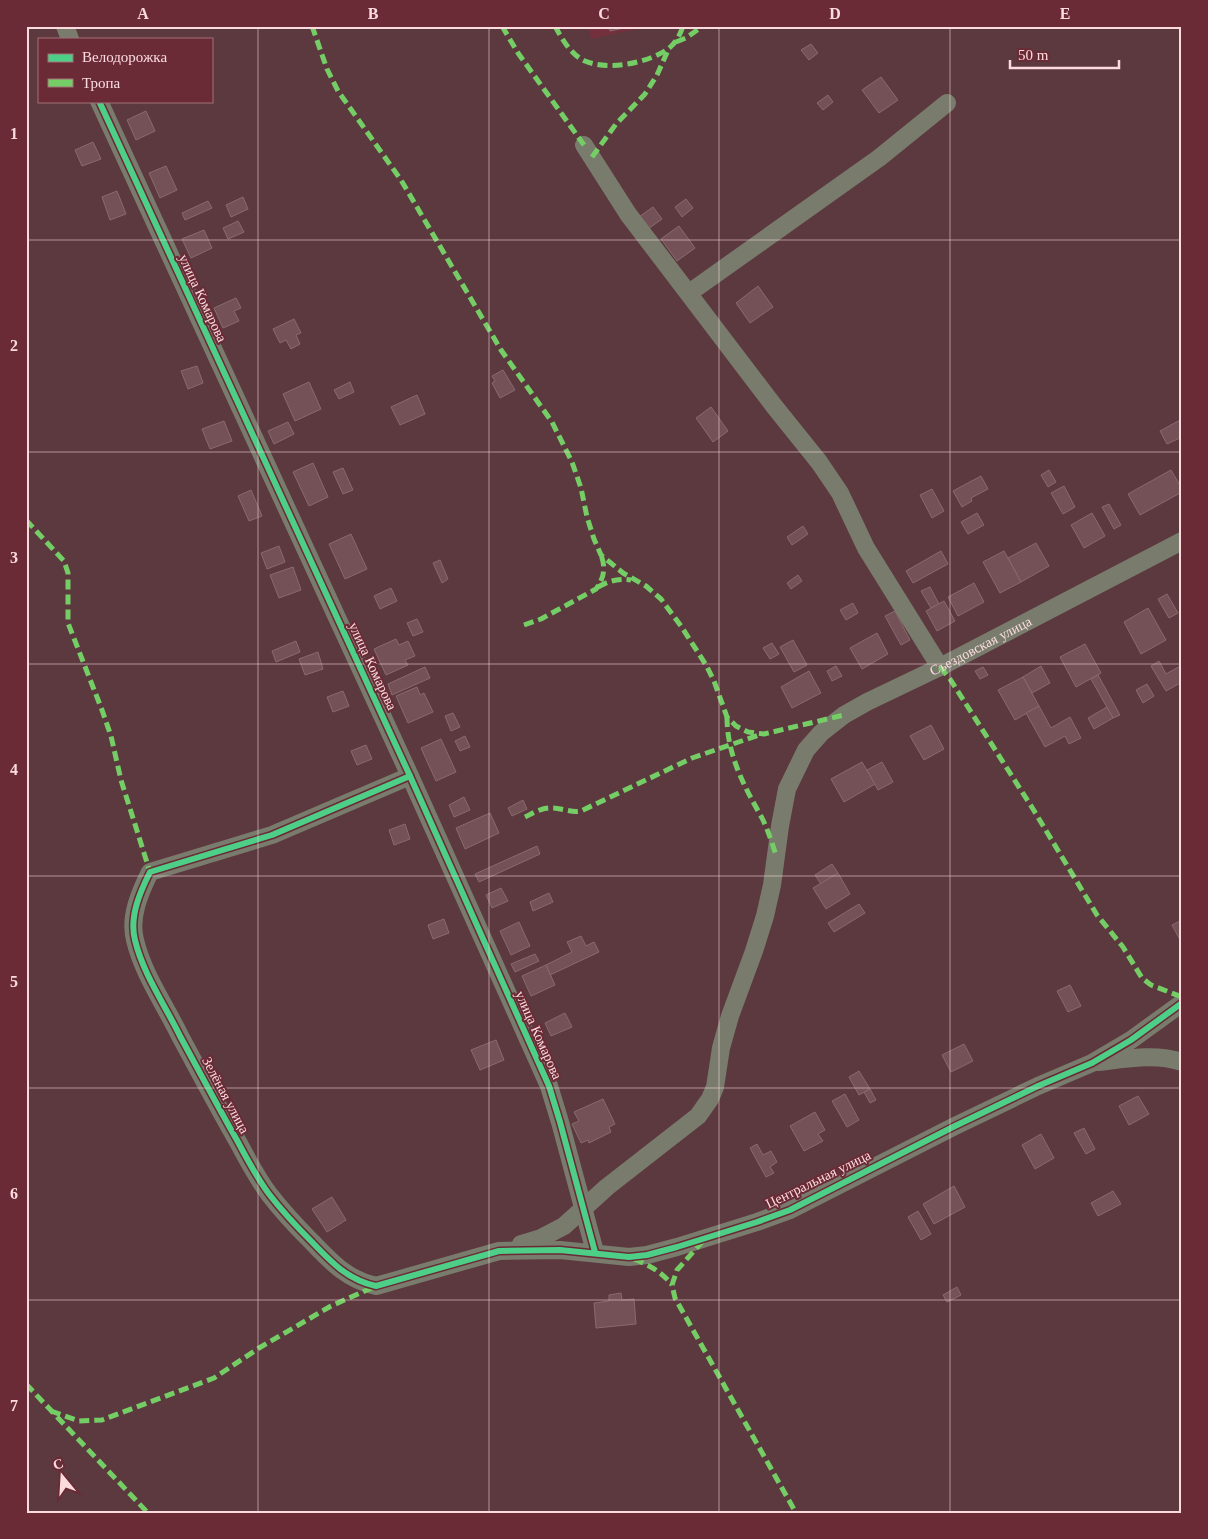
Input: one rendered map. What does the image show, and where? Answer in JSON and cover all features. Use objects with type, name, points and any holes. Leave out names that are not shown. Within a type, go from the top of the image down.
[{"type":"street","points":[[65,26],[70,38]]},
{"type":"street","name":"улица Комарова","points":[[99,102],[410,776],[549,1086],[595,1252]]},
{"type":"street","points":[[689,293],[879,158],[947,103]]},
{"type":"street","points":[[584,145],[628,214],[819,462],[840,493],[874,562],[940,667]]},
{"type":"street","name":"Съездовская улица","points":[[499,1251],[541,1238],[564,1226],[582,1208],[698,1116],[710,1099],[730,1016],[754,952],[765,916],[772,885],[787,789],[806,750],[821,733],[844,715],[867,702],[940,667],[1182,541]]},
{"type":"street","name":"Зелёная улица","points":[[376,1286],[362,1283],[346,1275],[301,1230],[269,1193],[216,1104],[144,965],[134,939],[134,912],[150,872],[272,835],[410,776]]},
{"type":"street","name":"Центральная улица","points":[[376,1286],[499,1251],[532,1249],[595,1252],[629,1256],[647,1255],[706,1239],[790,1210],[955,1126],[1038,1086],[1092,1063],[1131,1040],[1182,1003]]},
{"type":"street","points":[[1092,1063],[1151,1057],[1171,1058],[1182,1062]]},
{"type":"shaded area","points":[[588,26],[650,26],[591,39]]},
{"type":"building","points":[[609,26],[633,26],[610,31]]},
{"type":"building","points":[[811,44],[818,53],[809,60],[801,50]]},
{"type":"building","points":[[881,77],[898,100],[879,113],[862,90]]},
{"type":"building","points":[[828,95],[833,102],[823,110],[817,103]]},
{"type":"building","points":[[146,111],[155,131],[136,140],[127,120]]},
{"type":"building","points":[[93,142],[101,159],[82,166],[75,150]]},
{"type":"building","points":[[166,166],[177,190],[160,198],[149,173]]},
{"type":"building","points":[[117,191],[126,214],[110,220],[102,197]]},
{"type":"building","points":[[243,197],[248,209],[231,217],[226,205]]},
{"type":"building","points":[[686,199],[693,208],[682,217],[675,207]]},
{"type":"building","points":[[208,201],[212,208],[185,220],[182,213]]},
{"type":"building","points":[[653,207],[662,219],[648,229],[639,217]]},
{"type":"building","points":[[238,221],[244,232],[228,239],[223,228]]},
{"type":"building","points":[[679,226],[695,248],[677,261],[661,239]]},
{"type":"building","points":[[204,230],[212,248],[191,258],[182,239]]},
{"type":"building","points":[[758,286],[773,307],[750,323],[736,303]]},
{"type":"building","points":[[236,298],[241,308],[234,311],[239,321],[223,328],[214,308]]},
{"type":"building","points":[[294,319],[301,333],[296,335],[300,344],[291,349],[286,340],[280,343],[273,329]]},
{"type":"building","points":[[197,366],[203,383],[188,389],[181,371]]},
{"type":"building","points":[[503,370],[515,390],[500,398],[492,383],[495,381],[492,376]]},
{"type":"building","points":[[309,382],[321,409],[295,421],[283,394]]},
{"type":"building","points":[[350,382],[354,392],[339,399],[334,390]]},
{"type":"building","points":[[417,395],[425,414],[400,425],[391,407]]},
{"type":"building","points":[[711,407],[728,431],[713,442],[696,418]]},
{"type":"building","points":[[1182,419],[1182,437],[1167,444],[1160,431]]},
{"type":"building","points":[[224,421],[232,441],[210,449],[202,429]]},
{"type":"building","points":[[288,422],[294,434],[274,444],[268,431]]},
{"type":"building","points":[[313,463],[328,497],[309,506],[293,472]]},
{"type":"building","points":[[343,468],[353,490],[343,494],[333,472]]},
{"type":"building","points":[[1049,470],[1056,482],[1048,487],[1041,475]]},
{"type":"building","points":[[1171,470],[1182,492],[1140,515],[1128,494]]},
{"type":"building","points":[[981,476],[988,489],[971,498],[972,501],[962,507],[953,491]]},
{"type":"building","points":[[1064,486],[1075,507],[1063,514],[1051,493]]},
{"type":"building","points":[[932,489],[944,511],[932,518],[920,495]]},
{"type":"building","points":[[251,490],[262,516],[249,521],[238,496]]},
{"type":"building","points":[[1109,504],[1121,525],[1114,529],[1102,507]]},
{"type":"building","points":[[977,513],[984,525],[968,534],[961,522]]},
{"type":"building","points":[[1092,513],[1105,536],[1084,548],[1071,525]]},
{"type":"building","points":[[803,526],[808,534],[792,545],[787,537]]},
{"type":"building","points":[[351,534],[367,569],[345,579],[329,544]]},
{"type":"building","points":[[1036,543],[1049,566],[1021,582],[1008,558]]},
{"type":"building","points":[[279,546],[285,562],[267,569],[261,553]]},
{"type":"building","points":[[941,551],[948,564],[913,583],[906,571]]},
{"type":"building","points":[[1004,551],[1021,582],[1000,593],[983,562]]},
{"type":"building","points":[[440,560],[448,579],[442,583],[433,563]]},
{"type":"building","points":[[293,567],[301,590],[279,598],[270,575]]},
{"type":"building","points":[[798,575],[802,581],[791,589],[787,583]]},
{"type":"building","points":[[974,583],[984,602],[958,616],[948,597]]},
{"type":"building","points":[[930,587],[939,604],[931,608],[921,591]]},
{"type":"building","points":[[391,588],[397,601],[380,609],[374,596]]},
{"type":"building","points":[[1167,594],[1178,613],[1169,618],[1158,599]]},
{"type":"building","points":[[944,601],[955,621],[937,631],[926,611]]},
{"type":"building","points":[[853,603],[858,613],[846,620],[840,610]]},
{"type":"building","points":[[1148,608],[1166,640],[1141,654],[1124,622]]},
{"type":"building","points":[[895,611],[910,640],[901,645],[885,616]]},
{"type":"building","points":[[417,619],[423,632],[413,636],[407,623]]},
{"type":"building","points":[[877,633],[888,654],[862,669],[850,648]]},
{"type":"building","points":[[396,639],[399,645],[408,641],[415,656],[405,660],[408,665],[386,675],[374,649]]},
{"type":"building","points":[[793,640],[807,665],[794,672],[780,647]]},
{"type":"building","points":[[296,641],[300,652],[276,662],[272,651]]},
{"type":"building","points":[[772,643],[779,654],[770,659],[763,648]]},
{"type":"building","points":[[1085,644],[1101,673],[1076,687],[1060,657]]},
{"type":"building","points":[[318,652],[323,669],[305,675],[299,659]]},
{"type":"building","points":[[1159,661],[1166,674],[1182,665],[1182,682],[1166,691],[1151,666]]},
{"type":"building","points":[[836,666],[842,676],[832,681],[827,671]]},
{"type":"building","points":[[1041,666],[1050,683],[1032,693],[1023,677]]},
{"type":"building","points":[[425,667],[430,678],[392,695],[388,684]]},
{"type":"building","points":[[983,667],[988,675],[980,679],[975,671]]},
{"type":"building","points":[[809,671],[821,693],[792,708],[781,687]]},
{"type":"building","points":[[1098,675],[1120,715],[1113,718],[1091,679]]},
{"type":"building","points":[[1023,677],[1039,706],[1015,720],[998,690]]},
{"type":"building","points":[[1147,684],[1154,696],[1143,703],[1136,690]]},
{"type":"building","points":[[417,687],[420,695],[424,693],[433,712],[408,723],[396,696]]},
{"type":"building","points":[[343,691],[349,706],[333,712],[327,697]]},
{"type":"building","points":[[1039,706],[1051,728],[1070,717],[1081,738],[1069,744],[1065,736],[1045,747],[1026,713]]},
{"type":"building","points":[[1107,707],[1113,718],[1094,729],[1088,718]]},
{"type":"building","points":[[453,713],[460,727],[451,731],[445,716]]},
{"type":"building","points":[[931,725],[944,749],[924,760],[910,736]]},
{"type":"building","points":[[465,736],[470,747],[460,751],[455,741]]},
{"type":"building","points":[[441,739],[456,772],[436,781],[421,748]]},
{"type":"building","points":[[366,745],[372,759],[357,765],[351,751]]},
{"type":"building","points":[[862,762],[875,784],[844,802],[831,779]]},
{"type":"building","points":[[882,762],[893,782],[878,790],[867,770]]},
{"type":"building","points":[[464,797],[470,810],[454,817],[449,805]]},
{"type":"building","points":[[523,800],[527,809],[512,816],[508,808]]},
{"type":"building","points":[[490,813],[499,833],[465,849],[456,828]]},
{"type":"building","points":[[405,824],[410,839],[394,845],[389,830]]},
{"type":"building","points":[[537,846],[540,854],[479,882],[475,874]]},
{"type":"building","points":[[832,864],[838,873],[821,884],[815,875]]},
{"type":"building","points":[[838,873],[850,894],[826,909],[813,888]]},
{"type":"building","points":[[501,888],[508,901],[492,908],[486,895]]},
{"type":"building","points":[[549,893],[553,902],[533,911],[530,902]]},
{"type":"building","points":[[859,904],[865,913],[834,932],[828,923]]},
{"type":"building","points":[[444,919],[449,933],[433,939],[428,925]]},
{"type":"building","points":[[1182,920],[1182,936],[1179,938],[1172,925]]},
{"type":"building","points":[[519,922],[530,946],[511,955],[500,931]]},
{"type":"building","points":[[581,936],[586,946],[594,942],[599,952],[550,975],[546,965],[572,952],[567,942]]},
{"type":"building","points":[[535,954],[539,961],[515,972],[511,964]]},
{"type":"building","points":[[546,965],[555,985],[531,996],[522,976]]},
{"type":"building","points":[[1070,985],[1081,1006],[1068,1012],[1057,991]]},
{"type":"building","points":[[565,1013],[572,1027],[551,1036],[545,1023]]},
{"type":"building","points":[[496,1040],[504,1060],[480,1070],[471,1050]]},
{"type":"building","points":[[964,1044],[973,1061],[951,1072],[942,1055]]},
{"type":"building","points":[[859,1071],[870,1089],[859,1095],[849,1077]]},
{"type":"building","points":[[870,1089],[876,1100],[870,1103],[864,1092]]},
{"type":"building","points":[[845,1094],[859,1120],[847,1127],[832,1101]]},
{"type":"building","points":[[1138,1096],[1149,1114],[1129,1125],[1119,1106]]},
{"type":"building","points":[[603,1099],[615,1124],[609,1127],[611,1132],[589,1143],[588,1140],[581,1143],[572,1124],[579,1121],[574,1112]]},
{"type":"building","points":[[815,1112],[825,1130],[818,1134],[823,1141],[804,1151],[790,1126]]},
{"type":"building","points":[[1084,1128],[1095,1149],[1086,1154],[1074,1133]]},
{"type":"building","points":[[1041,1134],[1054,1158],[1035,1169],[1022,1145]]},
{"type":"building","points":[[757,1144],[763,1155],[771,1151],[777,1162],[770,1167],[774,1173],[766,1177],[750,1148]]},
{"type":"building","points":[[954,1186],[965,1207],[934,1224],[923,1204]]},
{"type":"building","points":[[1113,1191],[1121,1204],[1098,1216],[1091,1203]]},
{"type":"building","points":[[332,1197],[346,1220],[327,1232],[312,1209]]},
{"type":"building","points":[[918,1211],[931,1234],[921,1240],[908,1217]]},
{"type":"building","points":[[957,1287],[961,1295],[947,1302],[943,1295]]},
{"type":"building","points":[[621,1293],[622,1300],[634,1299],[636,1324],[596,1328],[594,1303],[609,1301],[609,1295]]},
{"type":"marked path","points":[[312,26],[327,69],[338,91],[401,180],[501,350],[552,422],[572,462],[581,488],[587,517],[601,555],[623,573],[646,586],[661,599],[706,665],[727,717],[736,726],[748,732],[764,734],[844,715]]},
{"type":"marked path","points":[[502,26],[518,53],[584,145]]},
{"type":"marked path","points":[[555,26],[575,55],[585,61],[605,65],[639,62],[660,54],[673,44],[683,26]]},
{"type":"marked path","points":[[676,42],[686,38],[703,26]]},
{"type":"marked path","points":[[592,157],[616,124],[645,94],[657,75],[669,48]]},
{"type":"marked path","points":[[26,520],[64,561],[68,573],[68,623],[111,736],[121,780],[150,872]]},
{"type":"marked path","points":[[524,625],[541,619],[596,589],[603,573],[601,555]]},
{"type":"marked path","points":[[598,587],[614,580],[631,580]]},
{"type":"marked path","points":[[940,667],[950,679],[1033,809],[1097,915],[1123,947],[1142,978],[1151,985],[1182,997]]},
{"type":"marked path","points":[[727,717],[733,757],[770,836],[776,855]]},
{"type":"marked path","points":[[525,817],[545,808],[581,811],[692,758],[759,735]]},
{"type":"marked path","points":[[703,1241],[677,1270],[672,1285],[675,1298],[796,1513]]},
{"type":"marked path","points":[[634,1259],[655,1269],[672,1285]]},
{"type":"marked path","points":[[51,1411],[79,1421],[102,1420],[214,1378],[259,1348],[331,1306],[376,1286]]},
{"type":"marked path","points":[[26,1384],[148,1513]]},
{"type":"cycle path","points":[[99,102],[410,776],[549,1086],[595,1252]]},
{"type":"cycle path","points":[[410,776],[272,835],[150,872],[139,896],[133,922],[135,940],[143,965],[260,1182],[284,1213],[326,1256],[348,1275],[376,1286],[499,1251],[560,1250],[629,1257],[647,1255],[757,1222],[790,1210],[955,1126],[1038,1086],[1092,1063],[1131,1040],[1182,1003]]}]
